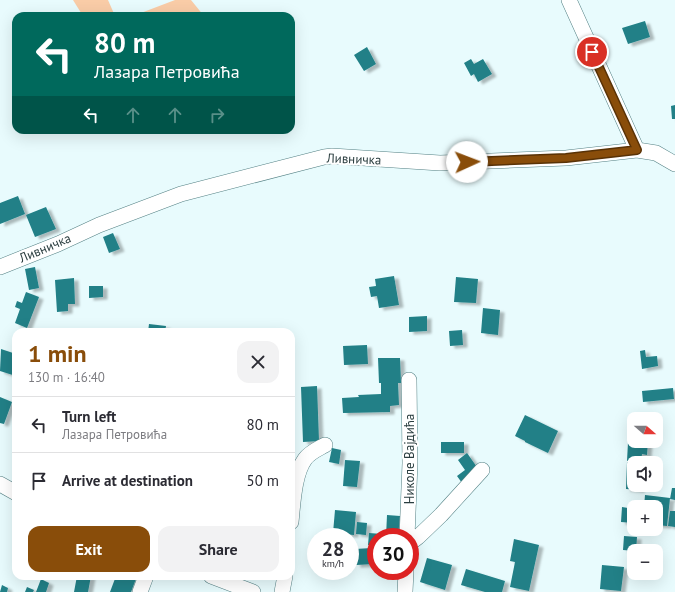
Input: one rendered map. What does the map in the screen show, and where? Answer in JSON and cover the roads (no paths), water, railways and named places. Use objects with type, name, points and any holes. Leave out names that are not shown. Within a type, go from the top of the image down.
[{"type":"street","points":[[569,0],[637,150]]},
{"type":"street","name":"Ливничка","points":[[0,266],[58,244],[99,225],[181,194],[324,157],[332,156],[440,163],[566,158],[637,150],[656,153],[675,164]]},
{"type":"street","name":"Николе Вајдића","points":[[407,528],[410,463],[409,380]]},
{"type":"street","points":[[295,493],[298,472],[304,460],[313,451],[325,445]]},
{"type":"street","points":[[419,536],[441,515],[482,470]]},
{"type":"street","points":[[0,484],[12,491]]},
{"type":"street","points":[[140,592],[144,580]]},
{"type":"street","points":[[222,580],[253,592]]},
{"type":"street","points":[[282,592],[284,580]]},
{"type":"street","points":[[406,580],[406,592]]}]
